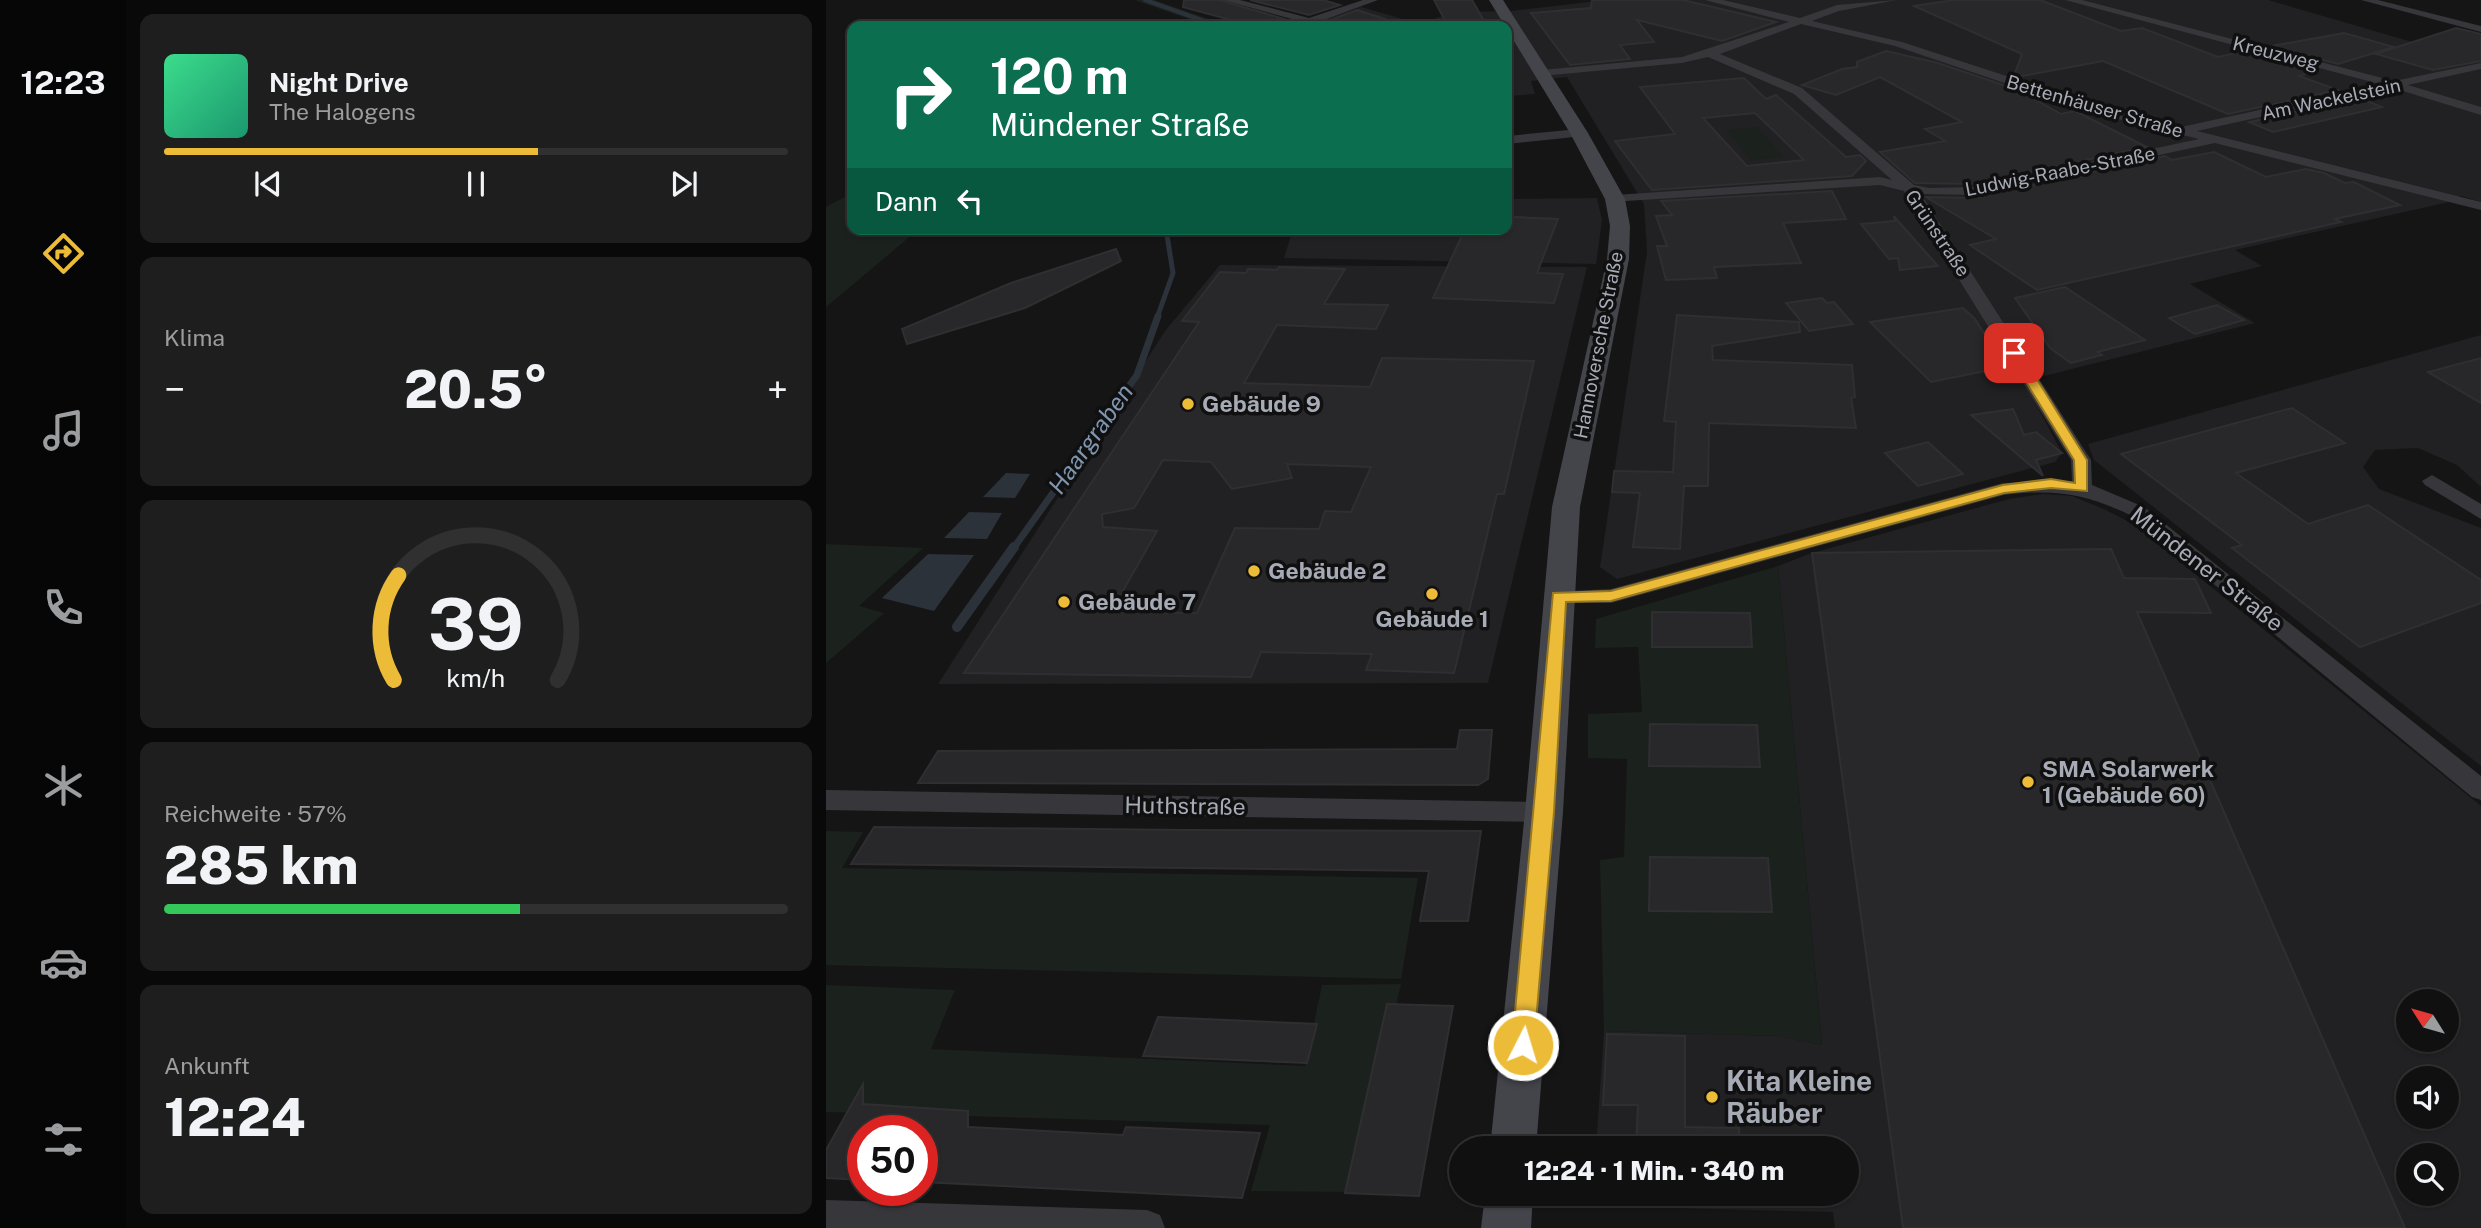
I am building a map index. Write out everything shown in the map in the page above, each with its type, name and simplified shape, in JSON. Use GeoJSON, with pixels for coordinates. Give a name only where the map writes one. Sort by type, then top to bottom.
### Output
{"type":"FeatureCollection","features":[{"type":"Feature","properties":{"kind":"main road","name":"Hannoversche Straße"},"geometry":{"type":"LineString","coordinates":[[1496,0],[1509,21]]}},
{"type":"Feature","properties":{"kind":"main road","name":"Hannoversche Straße"},"geometry":{"type":"LineString","coordinates":[[1512,26],[1579,133],[1615,200],[1620,226],[1618,256],[1566,507],[1544,812],[1514,1136]]}},
{"type":"Feature","properties":{"kind":"main road"},"geometry":{"type":"LineString","coordinates":[[1506,1228],[1508,1206]]}},
{"type":"Feature","properties":{"kind":"street"},"geometry":{"type":"LineString","coordinates":[[1228,0],[1310,21],[1373,0]]}},
{"type":"Feature","properties":{"kind":"street","name":"Bettenhäuser Straße"},"geometry":{"type":"LineString","coordinates":[[1710,0],[1898,44],[2097,110],[2481,206]]}},
{"type":"Feature","properties":{"kind":"street"},"geometry":{"type":"LineString","coordinates":[[1541,73],[1682,60],[1710,54],[1837,8],[1892,0]]}},
{"type":"Feature","properties":{"kind":"street","name":"Kreuzweg"},"geometry":{"type":"LineString","coordinates":[[2070,0],[2395,85],[2481,111]]}},
{"type":"Feature","properties":{"kind":"street"},"geometry":{"type":"LineString","coordinates":[[2366,0],[2481,29]]}},
{"type":"Feature","properties":{"kind":"street","name":"Grünstraße"},"geometry":{"type":"LineString","coordinates":[[1710,54],[1798,91],[1909,187],[2081,460],[2082,488]]}},
{"type":"Feature","properties":{"kind":"street","name":"Am Wackelstein"},"geometry":{"type":"LineString","coordinates":[[2181,131],[2481,66]]}},
{"type":"Feature","properties":{"kind":"street"},"geometry":{"type":"LineString","coordinates":[[1512,140],[1579,133]]}},
{"type":"Feature","properties":{"kind":"street","name":"Ludwig-Raabe-Straße"},"geometry":{"type":"LineString","coordinates":[[1615,200],[1880,181],[1929,192],[1972,191],[2213,140]]}},
{"type":"Feature","properties":{"kind":"street"},"geometry":{"type":"LineString","coordinates":[[2432,481],[2481,513]]}},
{"type":"Feature","properties":{"kind":"street","name":"Mündener Straße"},"geometry":{"type":"LineString","coordinates":[[1559,597],[1611,596],[2003,489],[2051,483],[2082,488],[2110,497],[2137,511],[2481,790]]}},
{"type":"Feature","properties":{"kind":"street","name":"Huthstraße"},"geometry":{"type":"LineString","coordinates":[[826,800],[1544,812]]}},
{"type":"Feature","properties":{"kind":"street"},"geometry":{"type":"LineString","coordinates":[[826,1219],[1147,1228]]}},
{"type":"Feature","properties":{"kind":"shaded area"},"geometry":{"type":"Polygon","coordinates":[[[1134,0],[1154,0],[1215,21],[1195,21],[1134,0]]]}},
{"type":"Feature","properties":{"kind":"shaded area"},"geometry":{"type":"Polygon","coordinates":[[[1606,0],[2268,0],[2481,62],[2481,202],[2461,196],[2449,202],[2235,250],[2262,266],[2190,284],[2255,323],[2040,377],[2020,374],[2062,453],[2055,462],[1617,579],[1600,567],[1647,252],[1644,204],[1567,77],[1531,81],[1535,94],[1512,96],[1512,21],[1428,21],[1454,12],[1510,11],[1606,0]]]}},
{"type":"Feature","properties":{"kind":"shaded area"},"geometry":{"type":"Polygon","coordinates":[[[1361,7],[1410,21],[1321,20],[1361,7]]]}},
{"type":"Feature","properties":{"kind":"shaded area"},"geometry":{"type":"Polygon","coordinates":[[[1757,127],[1783,157],[1751,160],[1726,130],[1757,127]]]}},
{"type":"Feature","properties":{"kind":"shaded area"},"geometry":{"type":"Polygon","coordinates":[[[847,196],[847,235],[912,235],[826,307],[826,207],[847,196]]]}},
{"type":"Feature","properties":{"kind":"shaded area"},"geometry":{"type":"Polygon","coordinates":[[[1597,198],[1602,220],[1596,264],[1284,258],[1291,235],[1512,235],[1512,199],[1597,198]]]}},
{"type":"Feature","properties":{"kind":"shaded area"},"geometry":{"type":"Polygon","coordinates":[[[1220,265],[1587,267],[1488,683],[938,684],[1165,331],[1220,265]]]}},
{"type":"Feature","properties":{"kind":"shaded area"},"geometry":{"type":"Polygon","coordinates":[[[2481,335],[2481,487],[2457,465],[2418,448],[2375,450],[2363,467],[2379,489],[2481,528],[2481,766],[2094,460],[2088,444],[2481,335]]]}},
{"type":"Feature","properties":{"kind":"shaded area"},"geometry":{"type":"Polygon","coordinates":[[[1006,473],[1030,474],[1015,498],[983,497],[1006,473]]]}},
{"type":"Feature","properties":{"kind":"shaded area","name":"SMA Solarwerk 1 (Gebäude 60)"},"geometry":{"type":"Polygon","coordinates":[[[2043,494],[2072,496],[2135,525],[2481,806],[2481,1228],[1835,1228],[1833,1212],[1592,1206],[1859,1206],[1859,1136],[1597,1136],[1604,1031],[1777,1036],[1822,1045],[1778,566],[1812,553],[2009,499],[2043,494]]]}},
{"type":"Feature","properties":{"kind":"shaded area"},"geometry":{"type":"Polygon","coordinates":[[[969,512],[1002,513],[987,539],[944,538],[969,512]]]}},
{"type":"Feature","properties":{"kind":"shaded area"},"geometry":{"type":"Polygon","coordinates":[[[826,544],[923,548],[859,606],[884,613],[826,663],[826,544]]]}},
{"type":"Feature","properties":{"kind":"shaded area"},"geometry":{"type":"Polygon","coordinates":[[[928,554],[974,555],[934,611],[882,598],[928,554]]]}},
{"type":"Feature","properties":{"kind":"shaded area"},"geometry":{"type":"Polygon","coordinates":[[[1778,566],[1822,1045],[1777,1036],[1604,1031],[1600,860],[1624,857],[1627,759],[1588,758],[1588,714],[1642,712],[1638,647],[1595,648],[1596,619],[1778,566]]]}},
{"type":"Feature","properties":{"kind":"shaded area"},"geometry":{"type":"Polygon","coordinates":[[[826,831],[863,832],[842,868],[1418,878],[1401,979],[826,965],[826,831]]]}},
{"type":"Feature","properties":{"kind":"shaded area"},"geometry":{"type":"Polygon","coordinates":[[[1401,984],[1353,1192],[1251,1191],[1270,1125],[826,1112],[826,985],[955,990],[931,1049],[1305,1066],[1322,985],[1401,984]]]}},
{"type":"Feature","properties":{"kind":"building"},"geometry":{"type":"Polygon","coordinates":[[[1184,0],[1220,0],[1291,21],[1235,21],[1183,7],[1184,0]]]}},
{"type":"Feature","properties":{"kind":"building"},"geometry":{"type":"Polygon","coordinates":[[[1250,0],[1323,0],[1340,5],[1309,15],[1250,0]]]}},
{"type":"Feature","properties":{"kind":"building"},"geometry":{"type":"Polygon","coordinates":[[[1434,0],[1472,0],[1484,21],[1445,21],[1434,0]]]}},
{"type":"Feature","properties":{"kind":"building"},"geometry":{"type":"Polygon","coordinates":[[[1592,0],[1683,0],[1776,22],[1722,41],[1637,20],[1654,42],[1620,45],[1630,59],[1570,65],[1531,13],[1591,8],[1592,0]]]}},
{"type":"Feature","properties":{"kind":"building"},"geometry":{"type":"Polygon","coordinates":[[[1954,0],[2040,0],[2121,31],[2142,28],[2218,57],[2246,51],[2317,70],[2299,76],[2338,90],[2228,114],[2103,61],[2017,77],[2014,76],[2022,54],[1914,6],[1954,0]]]}},
{"type":"Feature","properties":{"kind":"building"},"geometry":{"type":"Polygon","coordinates":[[[1357,10],[1391,21],[1328,21],[1357,10]]]}},
{"type":"Feature","properties":{"kind":"building"},"geometry":{"type":"Polygon","coordinates":[[[2456,28],[2481,34],[2481,61],[2433,70],[2376,54],[2456,28]]]}},
{"type":"Feature","properties":{"kind":"building"},"geometry":{"type":"Polygon","coordinates":[[[2344,33],[2394,47],[2338,64],[2272,46],[2344,33]]]}},
{"type":"Feature","properties":{"kind":"building"},"geometry":{"type":"Polygon","coordinates":[[[1886,51],[1938,63],[2018,90],[2061,114],[2075,111],[2147,147],[1972,184],[1915,183],[1880,152],[1945,141],[1925,129],[1962,122],[1880,77],[1836,95],[1802,85],[1842,69],[1857,67],[1857,62],[1886,51]]]}},
{"type":"Feature","properties":{"kind":"building"},"geometry":{"type":"Polygon","coordinates":[[[1744,78],[1766,99],[1776,95],[1846,157],[1860,155],[1866,161],[1852,176],[1652,190],[1615,141],[1675,134],[1640,87],[1744,78]],[[1755,113],[1703,118],[1747,166],[1804,160],[1755,113]]]}},
{"type":"Feature","properties":{"kind":"building"},"geometry":{"type":"Polygon","coordinates":[[[2359,98],[2382,107],[2273,132],[2249,122],[2359,98]]]}},
{"type":"Feature","properties":{"kind":"building"},"geometry":{"type":"Polygon","coordinates":[[[2214,152],[2266,177],[2306,169],[2324,173],[2345,183],[2354,182],[2400,205],[2335,219],[2341,222],[2037,290],[1970,245],[1996,239],[1926,197],[1973,198],[2165,156],[2172,160],[2214,152]]]}},
{"type":"Feature","properties":{"kind":"building"},"geometry":{"type":"Polygon","coordinates":[[[1832,191],[1846,219],[1783,223],[1801,263],[1714,267],[1717,278],[1666,280],[1657,246],[1667,246],[1656,216],[1672,215],[1661,201],[1832,191]]]}},
{"type":"Feature","properties":{"kind":"building"},"geometry":{"type":"Polygon","coordinates":[[[1894,216],[1938,266],[1900,270],[1898,258],[1889,259],[1861,224],[1895,221],[1894,216]]]}},
{"type":"Feature","properties":{"kind":"building"},"geometry":{"type":"Polygon","coordinates":[[[1512,218],[1558,219],[1537,273],[1563,274],[1554,303],[1433,298],[1462,235],[1512,235],[1512,218]]]}},
{"type":"Feature","properties":{"kind":"building"},"geometry":{"type":"Polygon","coordinates":[[[1116,249],[1121,261],[1025,308],[907,344],[902,329],[1011,283],[1116,249]]]}},
{"type":"Feature","properties":{"kind":"building"},"geometry":{"type":"Polygon","coordinates":[[[1279,267],[1345,269],[1324,304],[1388,305],[1376,329],[1277,325],[1244,383],[1370,387],[1382,358],[1534,361],[1504,494],[1497,494],[1454,673],[1366,670],[1372,654],[1261,652],[1251,677],[964,673],[1199,322],[1182,321],[1220,272],[1277,270],[1279,267]],[[1163,460],[1134,508],[1102,514],[1103,527],[1157,531],[1111,612],[1197,613],[1235,528],[1319,529],[1325,511],[1351,512],[1371,467],[1287,464],[1292,478],[1232,489],[1211,462],[1163,460]]]}},
{"type":"Feature","properties":{"kind":"building"},"geometry":{"type":"Polygon","coordinates":[[[2065,287],[2145,340],[2097,352],[2102,355],[2071,363],[2050,348],[2015,298],[2065,287]]]}},
{"type":"Feature","properties":{"kind":"building"},"geometry":{"type":"Polygon","coordinates":[[[1822,298],[1827,303],[1834,302],[1853,324],[1809,331],[1786,303],[1822,298]]]}},
{"type":"Feature","properties":{"kind":"building"},"geometry":{"type":"Polygon","coordinates":[[[2217,305],[2244,320],[2195,334],[2169,318],[2217,305]]]}},
{"type":"Feature","properties":{"kind":"building"},"geometry":{"type":"Polygon","coordinates":[[[1963,308],[1975,319],[2005,367],[1931,382],[1870,322],[1963,308]]]}},
{"type":"Feature","properties":{"kind":"building"},"geometry":{"type":"Polygon","coordinates":[[[1677,315],[1799,322],[1800,332],[1712,346],[1713,360],[1852,365],[1855,397],[1851,398],[1856,428],[1709,423],[1708,486],[1684,486],[1680,549],[1633,547],[1640,493],[1612,492],[1614,471],[1673,472],[1676,422],[1664,421],[1677,315]]]}},
{"type":"Feature","properties":{"kind":"building"},"geometry":{"type":"Polygon","coordinates":[[[2481,358],[2481,403],[2428,372],[2481,358]]]}},
{"type":"Feature","properties":{"kind":"building"},"geometry":{"type":"Polygon","coordinates":[[[2292,408],[2345,443],[2236,473],[2308,524],[2368,505],[2481,580],[2481,603],[2360,647],[2232,548],[2242,545],[2121,454],[2292,408]]]}},
{"type":"Feature","properties":{"kind":"building"},"geometry":{"type":"Polygon","coordinates":[[[2013,409],[2024,435],[2036,432],[2062,453],[2036,460],[2043,476],[1971,415],[2013,409]]]}},
{"type":"Feature","properties":{"kind":"building"},"geometry":{"type":"Polygon","coordinates":[[[1928,442],[1963,474],[1918,486],[1885,453],[1928,442]]]}},
{"type":"Feature","properties":{"kind":"building","name":"SMA Solarwerk 1 (Gebäude 60)"},"geometry":{"type":"Polygon","coordinates":[[[2111,549],[2124,578],[2195,579],[2211,613],[2137,612],[2405,1228],[1903,1228],[1812,553],[2111,549]]]}},
{"type":"Feature","properties":{"kind":"building"},"geometry":{"type":"Polygon","coordinates":[[[1652,612],[1750,613],[1752,647],[1652,647],[1652,612]]]}},
{"type":"Feature","properties":{"kind":"building"},"geometry":{"type":"Polygon","coordinates":[[[1650,724],[1757,725],[1760,767],[1649,766],[1650,724]]]}},
{"type":"Feature","properties":{"kind":"building"},"geometry":{"type":"Polygon","coordinates":[[[1460,730],[1492,730],[1488,779],[1478,785],[918,783],[938,751],[1457,749],[1460,730]]]}},
{"type":"Feature","properties":{"kind":"building"},"geometry":{"type":"Polygon","coordinates":[[[874,827],[1481,831],[1468,921],[1420,921],[1429,871],[851,864],[874,827]]]}},
{"type":"Feature","properties":{"kind":"building"},"geometry":{"type":"Polygon","coordinates":[[[1650,857],[1768,858],[1772,912],[1649,911],[1650,857]]]}},
{"type":"Feature","properties":{"kind":"building"},"geometry":{"type":"Polygon","coordinates":[[[1387,1004],[1453,1006],[1419,1196],[1345,1193],[1387,1004]]]}},
{"type":"Feature","properties":{"kind":"building"},"geometry":{"type":"Polygon","coordinates":[[[1158,1017],[1317,1024],[1307,1063],[1143,1056],[1158,1017]]]}},
{"type":"Feature","properties":{"kind":"building"},"geometry":{"type":"Polygon","coordinates":[[[1607,1034],[1685,1036],[1685,1127],[1739,1128],[1739,1136],[1637,1136],[1638,1105],[1603,1105],[1607,1034]]]}},
{"type":"Feature","properties":{"kind":"building"},"geometry":{"type":"Polygon","coordinates":[[[863,1084],[863,1104],[968,1111],[968,1127],[1123,1135],[1126,1127],[1260,1133],[1242,1198],[938,1183],[938,1115],[847,1115],[847,1179],[826,1178],[826,1150],[863,1084]]]}},
{"type":"Feature","properties":{"kind":"waterway","name":"Haargraben"},"geometry":{"type":"LineString","coordinates":[[1145,0],[1204,21]]}},
{"type":"Feature","properties":{"kind":"waterway","name":"Haargraben"},"geometry":{"type":"LineString","coordinates":[[1157,318],[1173,273],[1167,235]]}},
{"type":"Feature","properties":{"kind":"waterway","name":"Haargraben"},"geometry":{"type":"LineString","coordinates":[[1013,549],[1137,375],[1158,316]]}},
{"type":"Feature","properties":{"kind":"waterway","name":"Haargraben"},"geometry":{"type":"LineString","coordinates":[[957,627],[1014,547]]}},
{"type":"Feature","properties":{"kind":"place","name":"Gebäude 9"},"geometry":{"type":"Point","coordinates":[1188,404]}},
{"type":"Feature","properties":{"kind":"place","name":"Gebäude 2"},"geometry":{"type":"Point","coordinates":[1254,571]}},
{"type":"Feature","properties":{"kind":"place","name":"Gebäude 1"},"geometry":{"type":"Point","coordinates":[1432,594]}},
{"type":"Feature","properties":{"kind":"place","name":"Gebäude 7"},"geometry":{"type":"Point","coordinates":[1064,602]}},
{"type":"Feature","properties":{"kind":"place","name":"SMA Solarwerk 1 (Gebäude 60)"},"geometry":{"type":"Point","coordinates":[2028,782]}},
{"type":"Feature","properties":{"kind":"place","name":"Kita Kleine Räuber"},"geometry":{"type":"Point","coordinates":[1712,1097]}},
{"type":"Feature","properties":{"kind":"route"},"geometry":{"type":"LineString","coordinates":[[1523,1045],[1544,812],[1559,597],[1611,596],[2003,489],[2051,483],[2082,488],[2081,460],[2014,353]]}}]}
